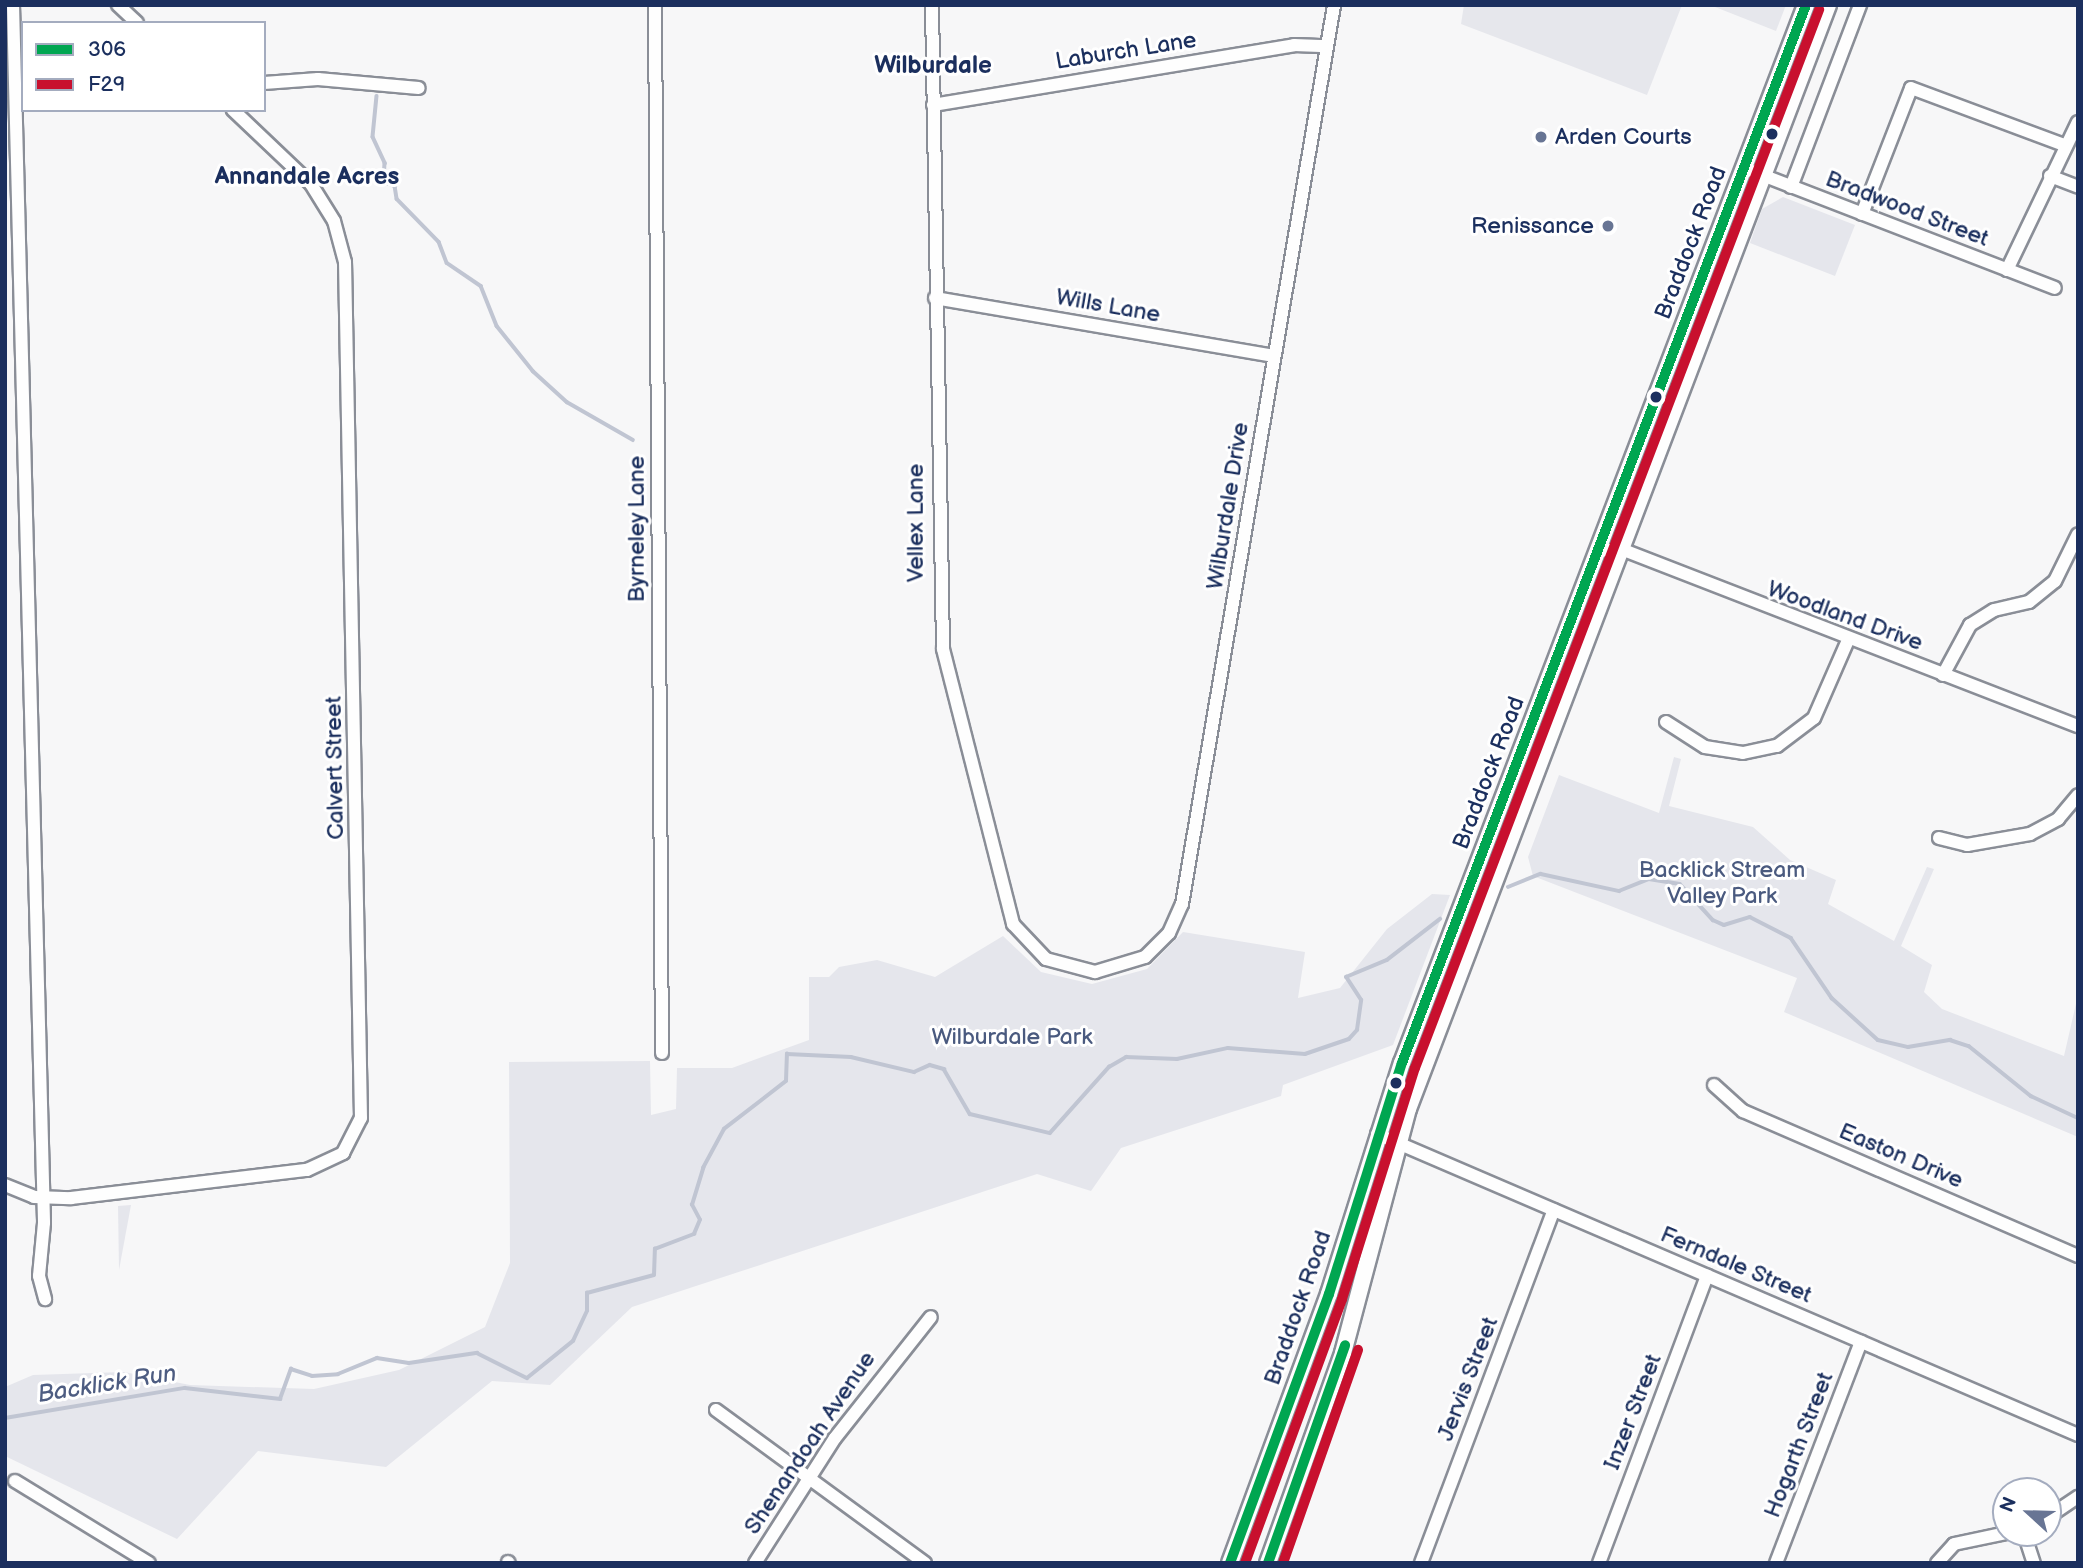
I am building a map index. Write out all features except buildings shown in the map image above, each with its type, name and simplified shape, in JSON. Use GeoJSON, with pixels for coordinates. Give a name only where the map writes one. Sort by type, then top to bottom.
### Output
{"type":"FeatureCollection","features":[{"type":"Feature","properties":{"kind":"main road","name":"Braddock Road"},"geometry":{"type":"LineString","coordinates":[[1230,1563],[1329,1294],[1377,1134],[1806,5]]}},
{"type":"Feature","properties":{"kind":"main road","name":"Braddock Road"},"geometry":{"type":"LineString","coordinates":[[1268,1563],[1343,1353],[1397,1142],[1828,5]]}},
{"type":"Feature","properties":{"kind":"street"},"geometry":{"type":"LineString","coordinates":[[13,5],[41,1198],[39,1276],[45,1299]]}},
{"type":"Feature","properties":{"kind":"street"},"geometry":{"type":"LineString","coordinates":[[118,5],[135,21]]}},
{"type":"Feature","properties":{"kind":"street","name":"Byrneley Lane"},"geometry":{"type":"LineString","coordinates":[[654,5],[662,1053]]}},
{"type":"Feature","properties":{"kind":"street","name":"Vellex Lane"},"geometry":{"type":"LineString","coordinates":[[932,5],[937,599],[979,801],[1008,913],[1022,938],[1061,966],[1102,972]]}},
{"type":"Feature","properties":{"kind":"street","name":"Wilburdale Drive"},"geometry":{"type":"LineString","coordinates":[[1102,972],[1131,964],[1158,946],[1182,904],[1334,5]]}},
{"type":"Feature","properties":{"kind":"street"},"geometry":{"type":"LineString","coordinates":[[1791,187],[1860,5]]}},
{"type":"Feature","properties":{"kind":"street","name":"Laburch Lane"},"geometry":{"type":"LineString","coordinates":[[933,105],[1294,45],[1327,46]]}},
{"type":"Feature","properties":{"kind":"street"},"geometry":{"type":"LineString","coordinates":[[266,83],[295,78],[419,88]]}},
{"type":"Feature","properties":{"kind":"street"},"geometry":{"type":"LineString","coordinates":[[1862,214],[1911,88],[2064,145]]}},
{"type":"Feature","properties":{"kind":"street","name":"Calvert Street"},"geometry":{"type":"LineString","coordinates":[[41,1198],[307,1170],[343,1153],[360,1118],[345,262],[334,221],[311,184],[235,112]]}},
{"type":"Feature","properties":{"kind":"street"},"geometry":{"type":"LineString","coordinates":[[2007,270],[2064,145],[2078,122]]}},
{"type":"Feature","properties":{"kind":"street","name":"Bradwood Street"},"geometry":{"type":"LineString","coordinates":[[1744,168],[2055,288]]}},
{"type":"Feature","properties":{"kind":"street"},"geometry":{"type":"LineString","coordinates":[[2050,176],[2078,187]]}},
{"type":"Feature","properties":{"kind":"street","name":"Wills Lane"},"geometry":{"type":"LineString","coordinates":[[935,298],[1274,356]]}},
{"type":"Feature","properties":{"kind":"street"},"geometry":{"type":"LineString","coordinates":[[1944,675],[1970,625],[1994,610],[2029,602],[2055,581],[2078,534]]}},
{"type":"Feature","properties":{"kind":"street","name":"Woodland Drive"},"geometry":{"type":"LineString","coordinates":[[1598,551],[1621,549],[1849,640],[2078,726]]}},
{"type":"Feature","properties":{"kind":"street"},"geometry":{"type":"LineString","coordinates":[[1666,722],[1705,747],[1743,753],[1777,746],[1814,718],[1849,640]]}},
{"type":"Feature","properties":{"kind":"street"},"geometry":{"type":"LineString","coordinates":[[1939,838],[1967,845],[2030,834],[2058,819],[2078,795]]}},
{"type":"Feature","properties":{"kind":"street","name":"Easton Drive"},"geometry":{"type":"LineString","coordinates":[[1714,1085],[1743,1111],[2078,1256]]}},
{"type":"Feature","properties":{"kind":"street","name":"Ferndale Street"},"geometry":{"type":"LineString","coordinates":[[1377,1134],[2078,1436]]}},
{"type":"Feature","properties":{"kind":"street"},"geometry":{"type":"LineString","coordinates":[[5,1185],[41,1198]]}},
{"type":"Feature","properties":{"kind":"street","name":"Jervis Street"},"geometry":{"type":"LineString","coordinates":[[1421,1563],[1554,1210]]}},
{"type":"Feature","properties":{"kind":"street","name":"Inzer Street"},"geometry":{"type":"LineString","coordinates":[[1599,1563],[1707,1276]]}},
{"type":"Feature","properties":{"kind":"street","name":"Shenandoah Avenue"},"geometry":{"type":"LineString","coordinates":[[755,1563],[807,1480],[894,1355],[931,1317]]}},
{"type":"Feature","properties":{"kind":"street","name":"Hogarth Street"},"geometry":{"type":"LineString","coordinates":[[1776,1563],[1861,1342]]}},
{"type":"Feature","properties":{"kind":"street"},"geometry":{"type":"LineString","coordinates":[[716,1410],[807,1480],[925,1563]]}},
{"type":"Feature","properties":{"kind":"street"},"geometry":{"type":"LineString","coordinates":[[15,1481],[149,1563]]}},
{"type":"Feature","properties":{"kind":"street"},"geometry":{"type":"LineString","coordinates":[[2062,1508],[2078,1497]]}},
{"type":"Feature","properties":{"kind":"street"},"geometry":{"type":"LineString","coordinates":[[1937,1563],[1954,1544],[1992,1536]]}},
{"type":"Feature","properties":{"kind":"shaded area"},"geometry":{"type":"Polygon","coordinates":[[[1464,5],[1682,5],[1647,95],[1461,24],[1464,5]]]}},
{"type":"Feature","properties":{"kind":"shaded area"},"geometry":{"type":"Polygon","coordinates":[[[1710,5],[1786,5],[1776,31],[1710,5]]]}},
{"type":"Feature","properties":{"kind":"green space"},"geometry":{"type":"Polygon","coordinates":[[[1783,197],[1855,225],[1835,276],[1750,243],[1762,209],[1783,197]]]}},
{"type":"Feature","properties":{"kind":"green space","name":"Backlick Stream Valley Park"},"geometry":{"type":"Polygon","coordinates":[[[1674,757],[1681,759],[1669,806],[1753,827],[1790,860],[1836,880],[1828,904],[1894,941],[1927,867],[1934,869],[1901,946],[1932,965],[1924,992],[1942,1009],[2064,1056],[2078,995],[2078,1137],[1784,1012],[1797,978],[1533,876],[1528,857],[1559,775],[1659,813],[1674,757]]]}},
{"type":"Feature","properties":{"kind":"green space","name":"Wilburdale Park"},"geometry":{"type":"Polygon","coordinates":[[[1432,894],[1450,895],[1393,1045],[1283,1085],[1281,1096],[1121,1148],[1091,1191],[1037,1174],[632,1307],[550,1385],[492,1381],[386,1467],[258,1451],[177,1539],[5,1456],[5,1387],[33,1375],[124,1372],[190,1385],[314,1389],[399,1370],[485,1327],[510,1263],[509,1062],[650,1061],[651,1115],[676,1109],[677,1068],[732,1068],[809,1040],[809,977],[829,977],[839,967],[877,960],[935,977],[1003,936],[1041,972],[1092,984],[1147,969],[1183,932],[1305,952],[1298,998],[1340,988],[1387,929],[1432,894]]]}},
{"type":"Feature","properties":{"kind":"green space"},"geometry":{"type":"Polygon","coordinates":[[[131,1205],[119,1270],[118,1206],[131,1205]]]}},
{"type":"Feature","properties":{"kind":"waterway"},"geometry":{"type":"LineString","coordinates":[[377,96],[373,137],[385,163],[384,182],[395,186],[397,199],[439,242],[447,263],[481,286],[497,326],[533,371],[567,402],[633,440]]}},
{"type":"Feature","properties":{"kind":"waterway","name":"Backlick Run"},"geometry":{"type":"LineString","coordinates":[[1508,887],[1541,874],[1619,891],[1649,879],[1680,884],[1713,920],[1724,925],[1750,917],[1791,938],[1832,998],[1878,1040],[1908,1047],[1950,1040],[1969,1046],[2031,1096],[2078,1118]]}},
{"type":"Feature","properties":{"kind":"waterway","name":"Backlick Run"},"geometry":{"type":"LineString","coordinates":[[5,1418],[185,1388],[280,1399],[291,1369],[312,1376],[338,1374],[377,1358],[409,1363],[477,1353],[527,1378],[573,1341],[587,1311],[587,1293],[654,1275],[655,1249],[694,1234],[700,1220],[692,1205],[703,1168],[724,1129],[786,1081],[787,1054],[851,1057],[914,1072],[930,1065],[944,1069],[970,1114],[1050,1133],[1109,1067],[1126,1057],[1177,1059],[1228,1048],[1305,1054],[1349,1039],[1357,1030],[1361,1000],[1346,977],[1387,960],[1440,919]]}},
{"type":"Feature","properties":{"kind":"transit line","name":"306"},"geometry":{"type":"LineString","coordinates":[[1230,1563],[1329,1294],[1402,1063],[1806,5]]}},
{"type":"Feature","properties":{"kind":"transit line","name":"F29"},"geometry":{"type":"LineString","coordinates":[[1245,1563],[1342,1299],[1415,1068],[1819,10]]}},
{"type":"Feature","properties":{"kind":"transit line","name":"306"},"geometry":{"type":"LineString","coordinates":[[1268,1563],[1345,1345]]}},
{"type":"Feature","properties":{"kind":"transit line","name":"F29"},"geometry":{"type":"LineString","coordinates":[[1283,1563],[1358,1350]]}},
{"type":"Feature","properties":{"kind":"place","name":"Arden Courts"},"geometry":{"type":"Point","coordinates":[1541,137]}},
{"type":"Feature","properties":{"kind":"place","name":"Renissance"},"geometry":{"type":"Point","coordinates":[1608,226]}},
{"type":"Feature","properties":{"kind":"district","name":"Wilburdale"},"geometry":{"type":"Point","coordinates":[933,66]}},
{"type":"Feature","properties":{"kind":"district","name":"Annandale Acres"},"geometry":{"type":"Point","coordinates":[307,177]}}]}
